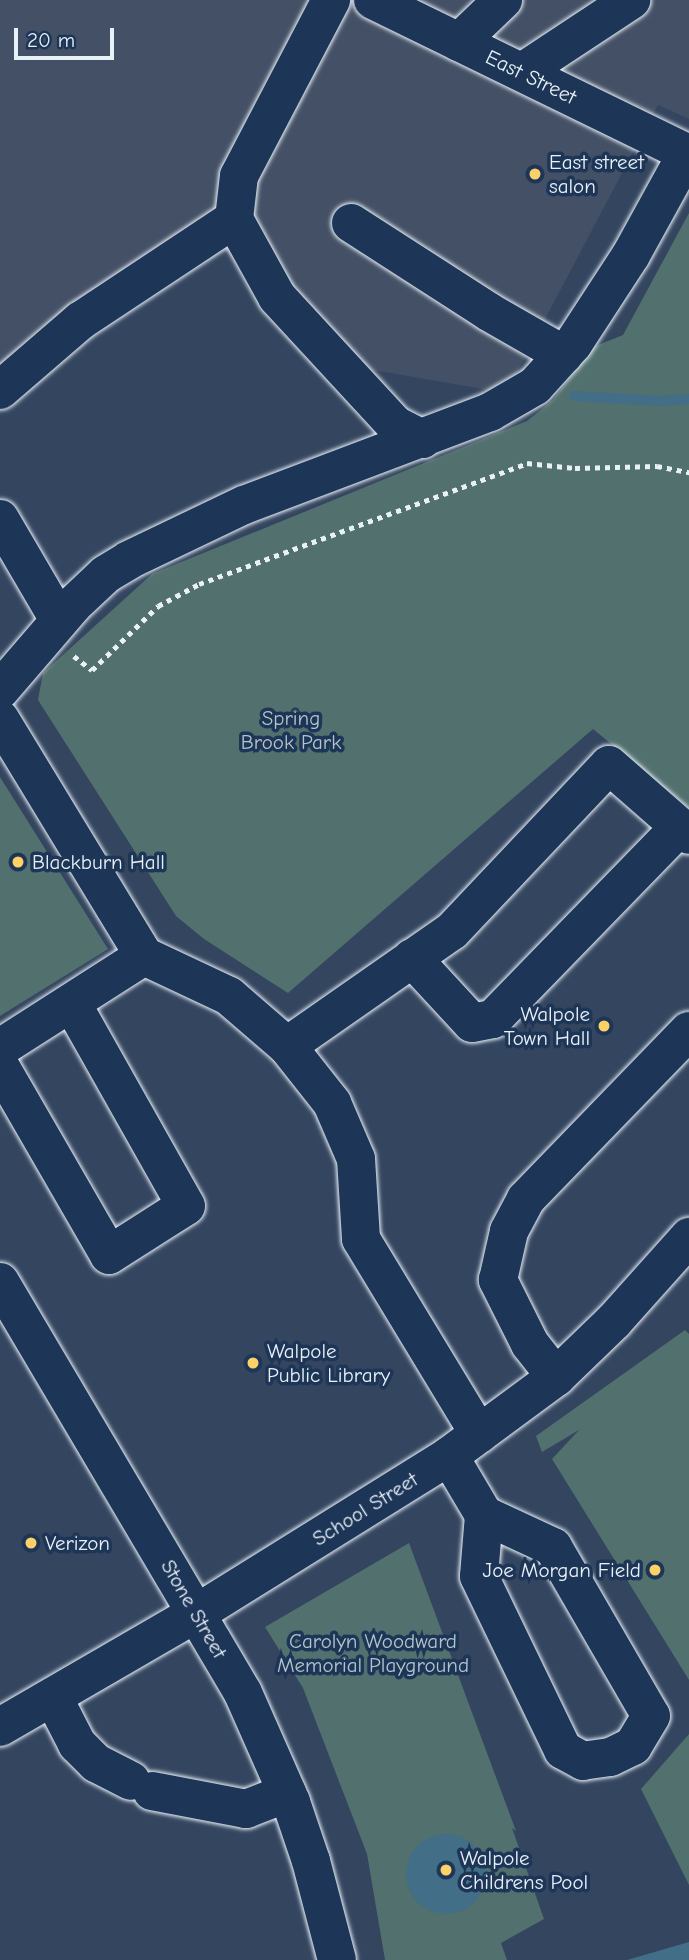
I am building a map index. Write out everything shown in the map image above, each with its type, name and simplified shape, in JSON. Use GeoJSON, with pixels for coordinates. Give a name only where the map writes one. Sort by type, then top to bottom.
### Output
{"type":"FeatureCollection","features":[{"type":"Feature","properties":{"kind":"street"},"geometry":{"type":"LineString","coordinates":[[331,0],[239,176],[234,219],[277,297],[395,425],[423,439]]}},
{"type":"Feature","properties":{"kind":"street","name":"East Street"},"geometry":{"type":"LineString","coordinates":[[373,0],[688,154]]}},
{"type":"Feature","properties":{"kind":"street"},"geometry":{"type":"LineString","coordinates":[[459,42],[503,0]]}},
{"type":"Feature","properties":{"kind":"street"},"geometry":{"type":"LineString","coordinates":[[522,72],[631,0]]}},
{"type":"Feature","properties":{"kind":"street"},"geometry":{"type":"LineString","coordinates":[[0,690],[53,627],[106,574],[159,545],[318,475],[423,439],[490,412],[535,386],[564,355],[631,255],[688,154]]}},
{"type":"Feature","properties":{"kind":"street"},"geometry":{"type":"LineString","coordinates":[[0,390],[80,321],[234,219]]}},
{"type":"Feature","properties":{"kind":"street"},"geometry":{"type":"LineString","coordinates":[[351,223],[489,312],[564,355]]}},
{"type":"Feature","properties":{"kind":"street"},"geometry":{"type":"LineString","coordinates":[[0,519],[53,627]]}},
{"type":"Feature","properties":{"kind":"street"},"geometry":{"type":"LineString","coordinates":[[0,719],[144,956],[229,996],[287,1046],[332,1103],[356,1159],[361,1239],[464,1445],[484,1515],[479,1576],[563,1750],[583,1761],[610,1757],[633,1746],[651,1716],[553,1546],[484,1515]]}},
{"type":"Feature","properties":{"kind":"street"},"geometry":{"type":"LineString","coordinates":[[287,1046],[412,958],[452,931],[609,765],[684,831],[493,1019],[472,1023],[412,958]]}},
{"type":"Feature","properties":{"kind":"street"},"geometry":{"type":"LineString","coordinates":[[0,1048],[144,956]]}},
{"type":"Feature","properties":{"kind":"street"},"geometry":{"type":"LineString","coordinates":[[0,1066],[109,1255],[186,1206],[72,1004]]}},
{"type":"Feature","properties":{"kind":"street"},"geometry":{"type":"LineString","coordinates":[[556,1377],[530,1344],[499,1280],[509,1231],[526,1199],[689,1031]]}},
{"type":"Feature","properties":{"kind":"street","name":"School Street"},"geometry":{"type":"LineString","coordinates":[[0,1727],[197,1613],[464,1445],[556,1377],[614,1321],[689,1237]]}},
{"type":"Feature","properties":{"kind":"street","name":"Stone Street"},"geometry":{"type":"LineString","coordinates":[[0,1282],[243,1693],[287,1793],[311,1860],[337,1960]]}},
{"type":"Feature","properties":{"kind":"street"},"geometry":{"type":"LineString","coordinates":[[53,1697],[77,1744],[96,1763],[142,1786],[246,1809],[287,1793]]}},
{"type":"Feature","properties":{"kind":"path"},"geometry":{"type":"LineString","coordinates":[[53,627],[92,670],[158,606],[199,584],[527,463],[575,468],[657,466],[689,472]]}},
{"type":"Feature","properties":{"kind":"shaded area"},"geometry":{"type":"Polygon","coordinates":[[[0,0],[689,0],[689,119],[658,105],[506,393],[356,367],[225,251],[0,371],[0,0]]]}},
{"type":"Feature","properties":{"kind":"shaded area","name":"Walpole Childrens Pool"},"geometry":{"type":"Polygon","coordinates":[[[438,1834],[454,1834],[468,1840],[480,1852],[486,1866],[486,1882],[480,1896],[468,1908],[454,1914],[438,1914],[424,1908],[412,1896],[406,1882],[406,1866],[412,1852],[424,1840],[438,1834]]]}},
{"type":"Feature","properties":{"kind":"shaded area"},"geometry":{"type":"Polygon","coordinates":[[[689,1942],[689,1960],[627,1960],[689,1942]]]}},
{"type":"Feature","properties":{"kind":"green space","name":"Spring Brook Park"},"geometry":{"type":"Polygon","coordinates":[[[689,213],[689,808],[593,729],[288,993],[204,939],[176,916],[38,700],[43,673],[152,574],[527,421],[553,400],[593,347],[623,335],[689,213]]]}},
{"type":"Feature","properties":{"kind":"green space"},"geometry":{"type":"Polygon","coordinates":[[[0,777],[108,949],[0,1016],[0,777]]]}},
{"type":"Feature","properties":{"kind":"green space","name":"Joe Morgan Field"},"geometry":{"type":"Polygon","coordinates":[[[685,1330],[689,1334],[689,1680],[552,1459],[579,1430],[542,1452],[536,1436],[685,1330]]]}},
{"type":"Feature","properties":{"kind":"green space","name":"Carolyn Woodward Memorial Playground"},"geometry":{"type":"Polygon","coordinates":[[[409,1543],[516,1831],[512,1828],[544,1919],[501,1943],[507,1960],[385,1960],[367,1854],[303,1688],[265,1627],[409,1543]]]}},
{"type":"Feature","properties":{"kind":"green space"},"geometry":{"type":"Polygon","coordinates":[[[689,1734],[689,1885],[641,1789],[689,1734]]]}},
{"type":"Feature","properties":{"kind":"waterway"},"geometry":{"type":"LineString","coordinates":[[574,396],[659,401],[689,399]]}},
{"type":"Feature","properties":{"kind":"place","name":"East street salon"},"geometry":{"type":"Point","coordinates":[535,174]}},
{"type":"Feature","properties":{"kind":"place","name":"Blackburn Hall"},"geometry":{"type":"Point","coordinates":[18,862]}},
{"type":"Feature","properties":{"kind":"place","name":"Walpole Town Hall"},"geometry":{"type":"Point","coordinates":[604,1026]}},
{"type":"Feature","properties":{"kind":"place","name":"Walpole Public Library"},"geometry":{"type":"Point","coordinates":[253,1363]}},
{"type":"Feature","properties":{"kind":"place","name":"Verizon"},"geometry":{"type":"Point","coordinates":[31,1543]}},
{"type":"Feature","properties":{"kind":"place","name":"Joe Morgan Field"},"geometry":{"type":"Point","coordinates":[655,1570]}},
{"type":"Feature","properties":{"kind":"place","name":"Walpole Childrens Pool"},"geometry":{"type":"Point","coordinates":[446,1870]}}]}
